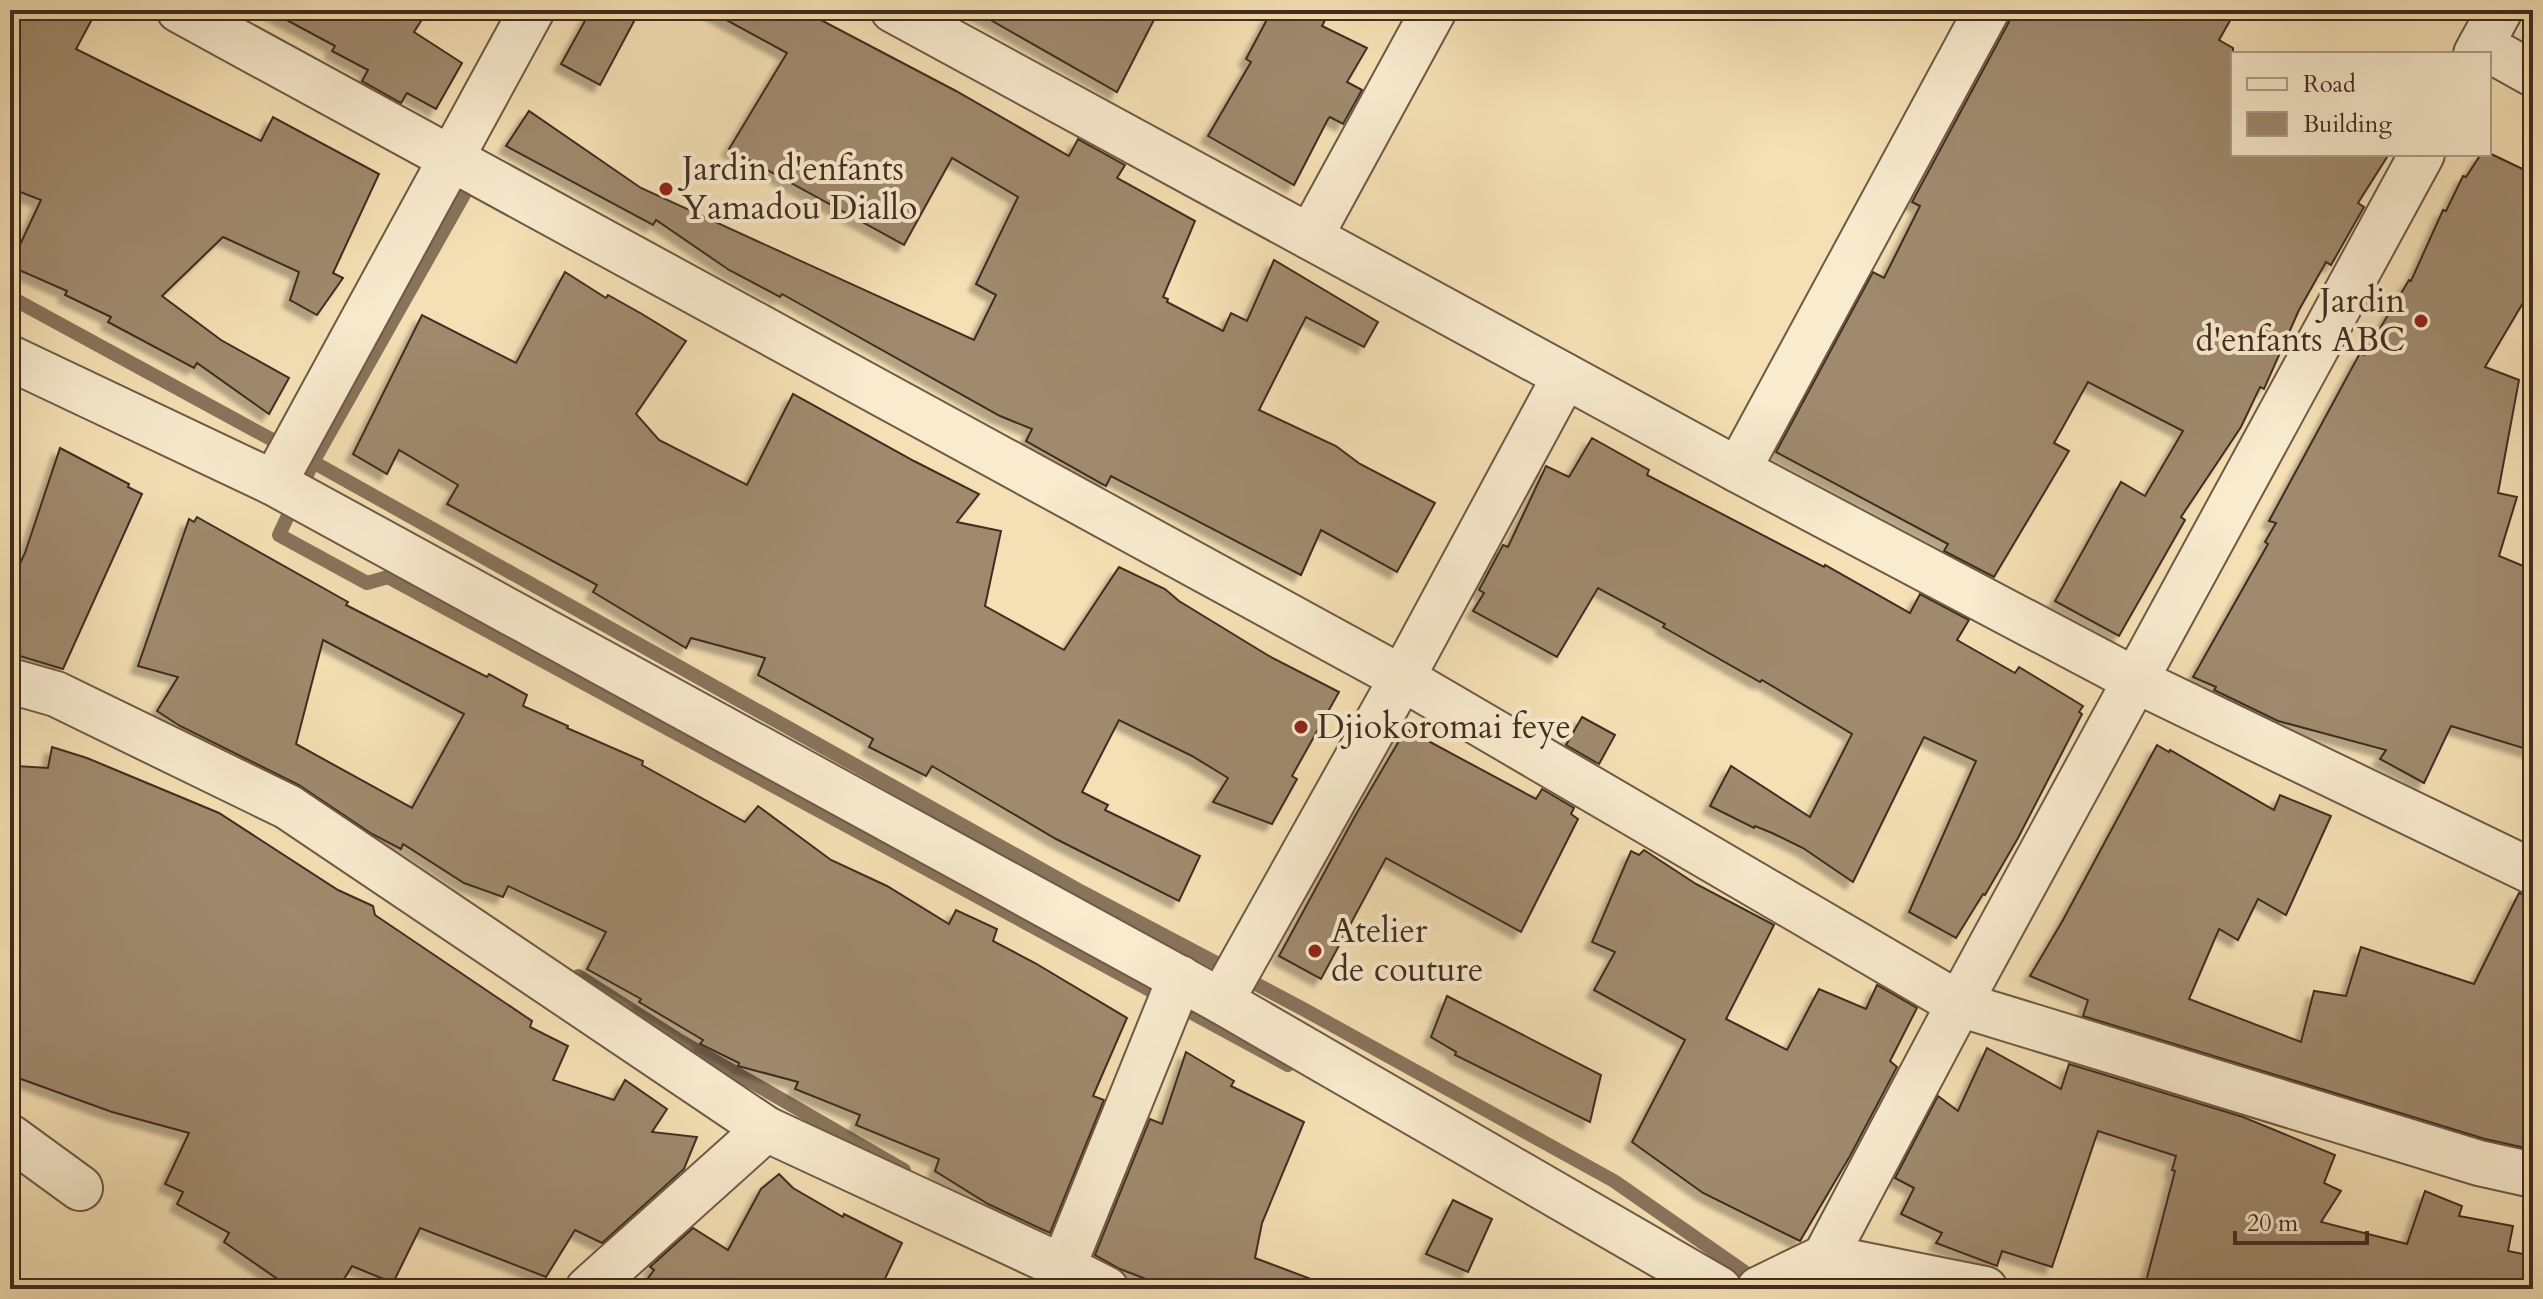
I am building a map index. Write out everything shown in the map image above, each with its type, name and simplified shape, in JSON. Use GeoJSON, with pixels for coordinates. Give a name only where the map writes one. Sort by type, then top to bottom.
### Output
{"type":"FeatureCollection","features":[{"type":"Feature","properties":{"kind":"street"},"geometry":{"type":"LineString","coordinates":[[179,10],[1402,678],[1959,1004],[2479,1163],[2533,1175]]}},
{"type":"Feature","properties":{"kind":"street"},"geometry":{"type":"LineString","coordinates":[[274,483],[532,10]]}},
{"type":"Feature","properties":{"kind":"street"},"geometry":{"type":"LineString","coordinates":[[893,10],[1738,470],[2137,681],[2533,872]]}},
{"type":"Feature","properties":{"kind":"street"},"geometry":{"type":"LineString","coordinates":[[1310,237],[1434,10]]}},
{"type":"Feature","properties":{"kind":"street"},"geometry":{"type":"LineString","coordinates":[[1738,470],[1987,10]]}},
{"type":"Feature","properties":{"kind":"street"},"geometry":{"type":"LineString","coordinates":[[2486,36],[2533,74]]}},
{"type":"Feature","properties":{"kind":"street"},"geometry":{"type":"LineString","coordinates":[[1759,1289],[1825,1257],[1959,1004],[2421,156]]}},
{"type":"Feature","properties":{"kind":"street"},"geometry":{"type":"LineString","coordinates":[[10,358],[274,483],[1180,978],[1719,1289]]}},
{"type":"Feature","properties":{"kind":"street"},"geometry":{"type":"LineString","coordinates":[[1221,1001],[1402,678],[1565,376]]}},
{"type":"Feature","properties":{"kind":"street"},"geometry":{"type":"LineString","coordinates":[[10,681],[56,694],[288,807],[766,1129],[1106,1289]]}},
{"type":"Feature","properties":{"kind":"street"},"geometry":{"type":"LineString","coordinates":[[1063,1267],[1180,978]]}},
{"type":"Feature","properties":{"kind":"street"},"geometry":{"type":"LineString","coordinates":[[588,1289],[766,1129]]}},
{"type":"Feature","properties":{"kind":"street"},"geometry":{"type":"LineString","coordinates":[[10,1137],[80,1188]]}},
{"type":"Feature","properties":{"kind":"street"},"geometry":{"type":"LineString","coordinates":[[1825,1257],[1985,1289]]}},
{"type":"Feature","properties":{"kind":"building"},"geometry":{"type":"Polygon","coordinates":[[[10,10],[97,10],[76,49],[261,141],[273,117],[379,174],[333,273],[343,278],[317,315],[290,300],[299,272],[223,237],[162,296],[221,340],[289,378],[269,414],[197,363],[194,368],[108,322],[111,317],[65,295],[67,291],[10,266],[41,200],[10,188],[10,10]]]}},
{"type":"Feature","properties":{"kind":"building"},"geometry":{"type":"Polygon","coordinates":[[[268,10],[428,10],[414,32],[462,63],[436,109],[407,93],[401,103],[362,81],[368,70],[332,51],[335,46],[268,10]]]}},
{"type":"Feature","properties":{"kind":"building"},"geometry":{"type":"Polygon","coordinates":[[[591,10],[640,10],[600,85],[561,64],[591,10]]]}},
{"type":"Feature","properties":{"kind":"building"},"geometry":{"type":"Polygon","coordinates":[[[708,10],[802,10],[956,91],[1069,156],[1078,139],[1125,165],[1117,178],[1195,221],[1163,297],[1223,331],[1231,313],[1247,321],[1274,260],[1378,322],[1364,347],[1306,317],[1259,410],[1336,446],[1360,464],[1435,503],[1397,572],[1321,530],[1301,575],[1111,476],[1106,486],[1026,441],[1032,429],[1000,416],[782,294],[780,297],[729,270],[656,220],[653,225],[506,146],[529,111],[641,188],[974,340],[996,295],[976,284],[1018,197],[952,158],[904,245],[729,149],[787,53],[708,10]]]}},
{"type":"Feature","properties":{"kind":"building"},"geometry":{"type":"Polygon","coordinates":[[[973,10],[1159,10],[1117,92],[973,10]]]}},
{"type":"Feature","properties":{"kind":"building"},"geometry":{"type":"Polygon","coordinates":[[[1272,10],[1330,10],[1322,26],[1367,48],[1347,82],[1362,90],[1343,124],[1330,117],[1328,119],[1294,185],[1208,136],[1251,62],[1246,59],[1272,10]]]}},
{"type":"Feature","properties":{"kind":"building"},"geometry":{"type":"Polygon","coordinates":[[[2012,10],[2236,10],[2219,40],[2233,48],[2231,156],[2388,156],[2358,203],[2364,207],[2331,265],[2326,262],[2299,310],[2264,389],[2260,387],[2241,427],[2181,517],[2185,520],[2119,636],[2055,601],[2121,482],[2145,496],[2183,431],[2088,382],[2054,443],[2069,451],[1994,577],[1944,551],[1948,544],[1776,452],[1873,272],[1884,278],[1920,206],[1912,202],[2009,22],[2012,10]]]}},
{"type":"Feature","properties":{"kind":"building"},"geometry":{"type":"Polygon","coordinates":[[[2491,154],[2533,174],[2533,286],[2485,367],[2519,380],[2498,493],[2517,497],[2499,556],[2533,570],[2533,751],[2451,726],[2424,783],[2380,759],[2386,750],[2278,721],[2193,677],[2268,544],[2265,542],[2276,523],[2269,521],[2360,353],[2364,355],[2411,281],[2443,210],[2446,211],[2463,176],[2466,177],[2480,156],[2491,154]]]}},
{"type":"Feature","properties":{"kind":"building"},"geometry":{"type":"Polygon","coordinates":[[[565,272],[686,341],[636,414],[659,440],[747,485],[793,394],[979,494],[957,522],[1001,531],[985,606],[1064,650],[1119,567],[1165,589],[1179,601],[1269,656],[1339,692],[1292,776],[1297,779],[1272,824],[1213,802],[1228,778],[1192,756],[1119,720],[1082,792],[1108,805],[1105,810],[1200,856],[1179,901],[1056,839],[932,766],[926,776],[869,747],[873,739],[758,675],[765,658],[691,638],[686,648],[593,592],[597,585],[447,504],[458,485],[399,450],[387,474],[353,454],[422,315],[516,363],[565,272]]]}},
{"type":"Feature","properties":{"kind":"building"},"geometry":{"type":"Polygon","coordinates":[[[1592,438],[1649,470],[1647,475],[1825,565],[1910,613],[1920,594],[1969,620],[1957,640],[2015,673],[2019,667],[2083,706],[2079,712],[2082,714],[2018,838],[1956,938],[1909,912],[1976,761],[1924,737],[1853,882],[1803,848],[1710,806],[1731,766],[1810,817],[1852,734],[1598,588],[1557,657],[1473,611],[1484,593],[1479,590],[1503,545],[1508,547],[1546,466],[1569,477],[1592,438]]]}},
{"type":"Feature","properties":{"kind":"building"},"geometry":{"type":"Polygon","coordinates":[[[60,448],[142,494],[63,669],[10,653],[10,585],[25,553],[60,448]]]}},
{"type":"Feature","properties":{"kind":"building"},"geometry":{"type":"Polygon","coordinates":[[[197,517],[348,602],[346,605],[487,677],[489,674],[527,695],[523,706],[643,761],[642,765],[745,822],[758,806],[831,860],[887,886],[949,924],[956,910],[997,929],[993,941],[1127,1018],[1093,1096],[1104,1100],[1050,1233],[988,1204],[935,1171],[939,1159],[856,1125],[860,1115],[795,1089],[798,1082],[738,1066],[739,1063],[700,1044],[703,1040],[639,1002],[641,999],[587,969],[606,932],[508,886],[503,897],[464,883],[403,844],[401,849],[372,834],[299,785],[180,726],[157,711],[178,677],[138,666],[189,519],[194,522],[197,517]],[[323,640],[296,744],[412,808],[464,714],[323,640]]]}},
{"type":"Feature","properties":{"kind":"building"},"geometry":{"type":"Polygon","coordinates":[[[1582,717],[1615,735],[1599,764],[1566,745],[1582,717]]]}},
{"type":"Feature","properties":{"kind":"building"},"geometry":{"type":"Polygon","coordinates":[[[1406,729],[1536,799],[1542,789],[1574,808],[1571,814],[1578,819],[1521,932],[1386,858],[1321,979],[1279,956],[1406,729]]]}},
{"type":"Feature","properties":{"kind":"building"},"geometry":{"type":"Polygon","coordinates":[[[2157,745],[2274,810],[2280,795],[2331,816],[2286,915],[2258,899],[2238,940],[2219,929],[2189,999],[2301,1042],[2314,991],[2346,996],[2361,947],[2474,984],[2519,893],[2533,897],[2533,1134],[2530,1149],[2485,1139],[2083,1016],[2088,1000],[2030,976],[2157,745]]]}},
{"type":"Feature","properties":{"kind":"building"},"geometry":{"type":"Polygon","coordinates":[[[52,747],[87,758],[219,813],[338,890],[373,906],[375,915],[532,1021],[530,1027],[568,1046],[553,1080],[614,1100],[625,1080],[667,1109],[652,1132],[697,1137],[684,1169],[602,1243],[575,1230],[546,1277],[420,1228],[393,1283],[352,1266],[338,1289],[292,1289],[224,1242],[229,1233],[177,1204],[183,1192],[165,1184],[189,1133],[112,1112],[10,1075],[10,829],[17,766],[48,768],[52,747]]]}},
{"type":"Feature","properties":{"kind":"building"},"geometry":{"type":"Polygon","coordinates":[[[1644,850],[1696,884],[1774,925],[1726,1019],[1787,1050],[1819,989],[1866,1009],[1877,985],[1917,1008],[1890,1061],[1897,1067],[1800,1241],[1703,1193],[1632,1142],[1685,1040],[1594,990],[1615,952],[1592,942],[1631,851],[1639,855],[1644,850]]]}},
{"type":"Feature","properties":{"kind":"building"},"geometry":{"type":"Polygon","coordinates":[[[1447,996],[1601,1075],[1590,1122],[1455,1055],[1456,1052],[1431,1037],[1447,996]]]}},
{"type":"Feature","properties":{"kind":"building"},"geometry":{"type":"Polygon","coordinates":[[[1987,1048],[2061,1089],[2069,1064],[2243,1117],[2335,1155],[2324,1183],[2341,1191],[2321,1222],[2407,1244],[2425,1191],[2462,1206],[2459,1216],[2513,1226],[2508,1251],[2533,1256],[2533,1289],[2144,1289],[2175,1171],[2172,1170],[2176,1156],[2098,1131],[2052,1267],[2002,1251],[1997,1266],[1936,1243],[1942,1233],[1901,1214],[1914,1188],[1895,1178],[1938,1096],[1958,1111],[1987,1048]]]}},
{"type":"Feature","properties":{"kind":"building"},"geometry":{"type":"Polygon","coordinates":[[[1186,1052],[1234,1081],[1231,1086],[1304,1122],[1262,1223],[1255,1258],[1327,1285],[1326,1289],[1172,1289],[1120,1269],[1095,1255],[1150,1119],[1162,1124],[1186,1052]]]}},
{"type":"Feature","properties":{"kind":"building"},"geometry":{"type":"Polygon","coordinates":[[[779,1174],[793,1188],[843,1217],[844,1214],[902,1243],[880,1289],[640,1289],[654,1270],[650,1267],[693,1228],[728,1250],[761,1189],[779,1174]]]}},
{"type":"Feature","properties":{"kind":"building"},"geometry":{"type":"Polygon","coordinates":[[[1453,1200],[1492,1219],[1468,1272],[1426,1254],[1453,1200]]]}},
{"type":"Feature","properties":{"kind":"waterway"},"geometry":{"type":"LineString","coordinates":[[466,191],[313,462],[279,535],[367,583],[388,577],[1288,1065]]}},
{"type":"Feature","properties":{"kind":"waterway"},"geometry":{"type":"LineString","coordinates":[[10,297],[313,462],[1082,892],[1305,1010],[1614,1181],[1749,1275],[1751,1289]]}},
{"type":"Feature","properties":{"kind":"waterway"},"geometry":{"type":"LineString","coordinates":[[578,976],[677,1039],[904,1170]]}},
{"type":"Feature","properties":{"kind":"place","name":"Jardin d'enfants Yamadou Diallo"},"geometry":{"type":"Point","coordinates":[666,189]}},
{"type":"Feature","properties":{"kind":"place","name":"Jardin d'enfants ABC"},"geometry":{"type":"Point","coordinates":[2421,321]}},
{"type":"Feature","properties":{"kind":"place","name":"Djiokoromai feye"},"geometry":{"type":"Point","coordinates":[1301,727]}},
{"type":"Feature","properties":{"kind":"place","name":"Atelier de couture"},"geometry":{"type":"Point","coordinates":[1315,951]}}]}
